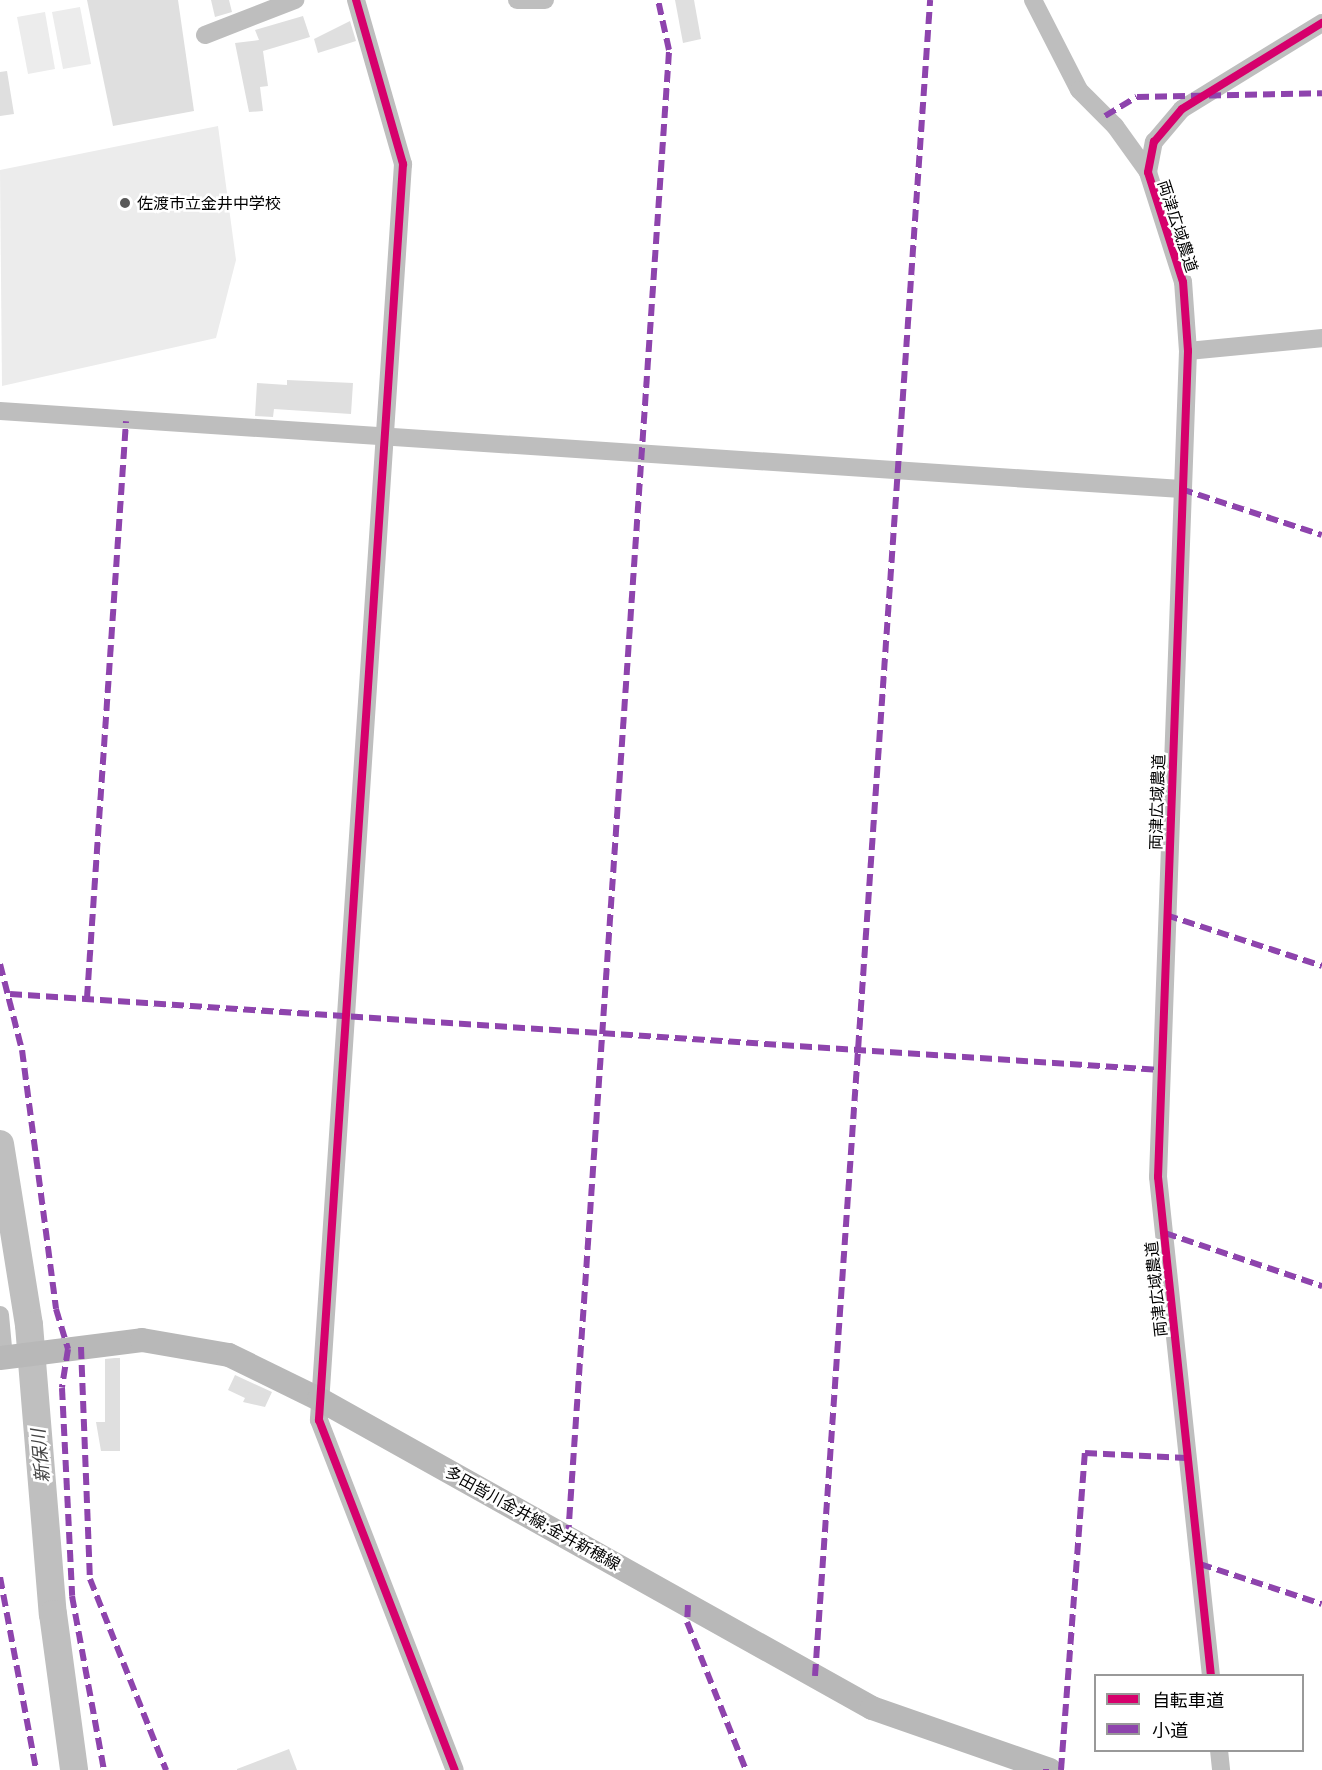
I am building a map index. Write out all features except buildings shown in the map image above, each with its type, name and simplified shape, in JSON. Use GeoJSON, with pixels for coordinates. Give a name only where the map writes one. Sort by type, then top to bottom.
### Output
{"type":"FeatureCollection","features":[{"type":"Feature","properties":{"kind":"main road","name":"多田皆川金井線;金井新穂線"},"geometry":{"type":"LineString","coordinates":[[2,1358],[142,1340],[202,1347],[319,1399],[872,1708],[1050,1770]]}},
{"type":"Feature","properties":{"kind":"street"},"geometry":{"type":"LineString","coordinates":[[205,35],[295,0]]}},
{"type":"Feature","properties":{"kind":"street"},"geometry":{"type":"LineString","coordinates":[[356,0],[403,164],[319,1420],[455,1770]]}},
{"type":"Feature","properties":{"kind":"street"},"geometry":{"type":"LineString","coordinates":[[518,0],[544,0]]}},
{"type":"Feature","properties":{"kind":"street"},"geometry":{"type":"LineString","coordinates":[[1033,0],[1078,90],[1115,126],[1148,172]]}},
{"type":"Feature","properties":{"kind":"street","name":"両津広域農道"},"geometry":{"type":"LineString","coordinates":[[1211,1674],[1158,1177],[1181,489],[1188,351],[1182,282],[1148,172],[1154,142],[1182,108],[1322,23]]}},
{"type":"Feature","properties":{"kind":"street"},"geometry":{"type":"LineString","coordinates":[[1188,351],[1322,338]]}},
{"type":"Feature","properties":{"kind":"street"},"geometry":{"type":"LineString","coordinates":[[0,411],[1181,489]]}},
{"type":"Feature","properties":{"kind":"street"},"geometry":{"type":"LineString","coordinates":[[0,1315],[2,1358]]}},
{"type":"Feature","properties":{"kind":"street"},"geometry":{"type":"LineString","coordinates":[[1219,1752],[1221,1770]]}},
{"type":"Feature","properties":{"kind":"shaded area"},"geometry":{"type":"Polygon","coordinates":[[[80,7],[91,64],[63,69],[52,12],[80,7]]]}},
{"type":"Feature","properties":{"kind":"shaded area"},"geometry":{"type":"Polygon","coordinates":[[[45,12],[55,69],[28,74],[17,17],[45,12]]]}},
{"type":"Feature","properties":{"kind":"shaded area"},"geometry":{"type":"Polygon","coordinates":[[[218,126],[236,260],[216,338],[2,386],[0,170],[218,126]]]}},
{"type":"Feature","properties":{"kind":"waterway","name":"新保川"},"geometry":{"type":"LineString","coordinates":[[0,1144],[29,1325],[53,1614],[74,1770]]}},
{"type":"Feature","properties":{"kind":"marked path"},"geometry":{"type":"LineString","coordinates":[[568,1537],[669,50],[658,0]]}},
{"type":"Feature","properties":{"kind":"marked path"},"geometry":{"type":"LineString","coordinates":[[815,1676],[930,0]]}},
{"type":"Feature","properties":{"kind":"marked path"},"geometry":{"type":"LineString","coordinates":[[1105,116],[1137,97],[1322,93]]}},
{"type":"Feature","properties":{"kind":"marked path"},"geometry":{"type":"LineString","coordinates":[[87,998],[126,421]]}},
{"type":"Feature","properties":{"kind":"marked path"},"geometry":{"type":"LineString","coordinates":[[1181,489],[1322,535]]}},
{"type":"Feature","properties":{"kind":"marked path"},"geometry":{"type":"LineString","coordinates":[[1166,915],[1322,966]]}},
{"type":"Feature","properties":{"kind":"marked path"},"geometry":{"type":"LineString","coordinates":[[0,964],[22,1050],[56,1309],[68,1349],[62,1388],[72,1596],[104,1770]]}},
{"type":"Feature","properties":{"kind":"marked path"},"geometry":{"type":"LineString","coordinates":[[10,994],[1160,1070]]}},
{"type":"Feature","properties":{"kind":"marked path"},"geometry":{"type":"LineString","coordinates":[[1165,1233],[1322,1286]]}},
{"type":"Feature","properties":{"kind":"marked path"},"geometry":{"type":"LineString","coordinates":[[81,1347],[90,1579],[166,1770]]}},
{"type":"Feature","properties":{"kind":"marked path"},"geometry":{"type":"LineString","coordinates":[[1061,1770],[1085,1453],[1186,1458]]}},
{"type":"Feature","properties":{"kind":"marked path"},"geometry":{"type":"LineString","coordinates":[[1200,1564],[1322,1604]]}},
{"type":"Feature","properties":{"kind":"marked path"},"geometry":{"type":"LineString","coordinates":[[0,1577],[36,1770]]}},
{"type":"Feature","properties":{"kind":"marked path"},"geometry":{"type":"LineString","coordinates":[[688,1605],[687,1622],[746,1770]]}},
{"type":"Feature","properties":{"kind":"cycle path"},"geometry":{"type":"LineString","coordinates":[[356,0],[403,164],[319,1420],[455,1770]]}},
{"type":"Feature","properties":{"kind":"cycle path"},"geometry":{"type":"LineString","coordinates":[[1211,1674],[1158,1177],[1188,351],[1183,282],[1148,172],[1154,142],[1182,109],[1322,23]]}},
{"type":"Feature","properties":{"kind":"place","name":"佐渡市立金井中学校"},"geometry":{"type":"Point","coordinates":[125,203]}}]}
